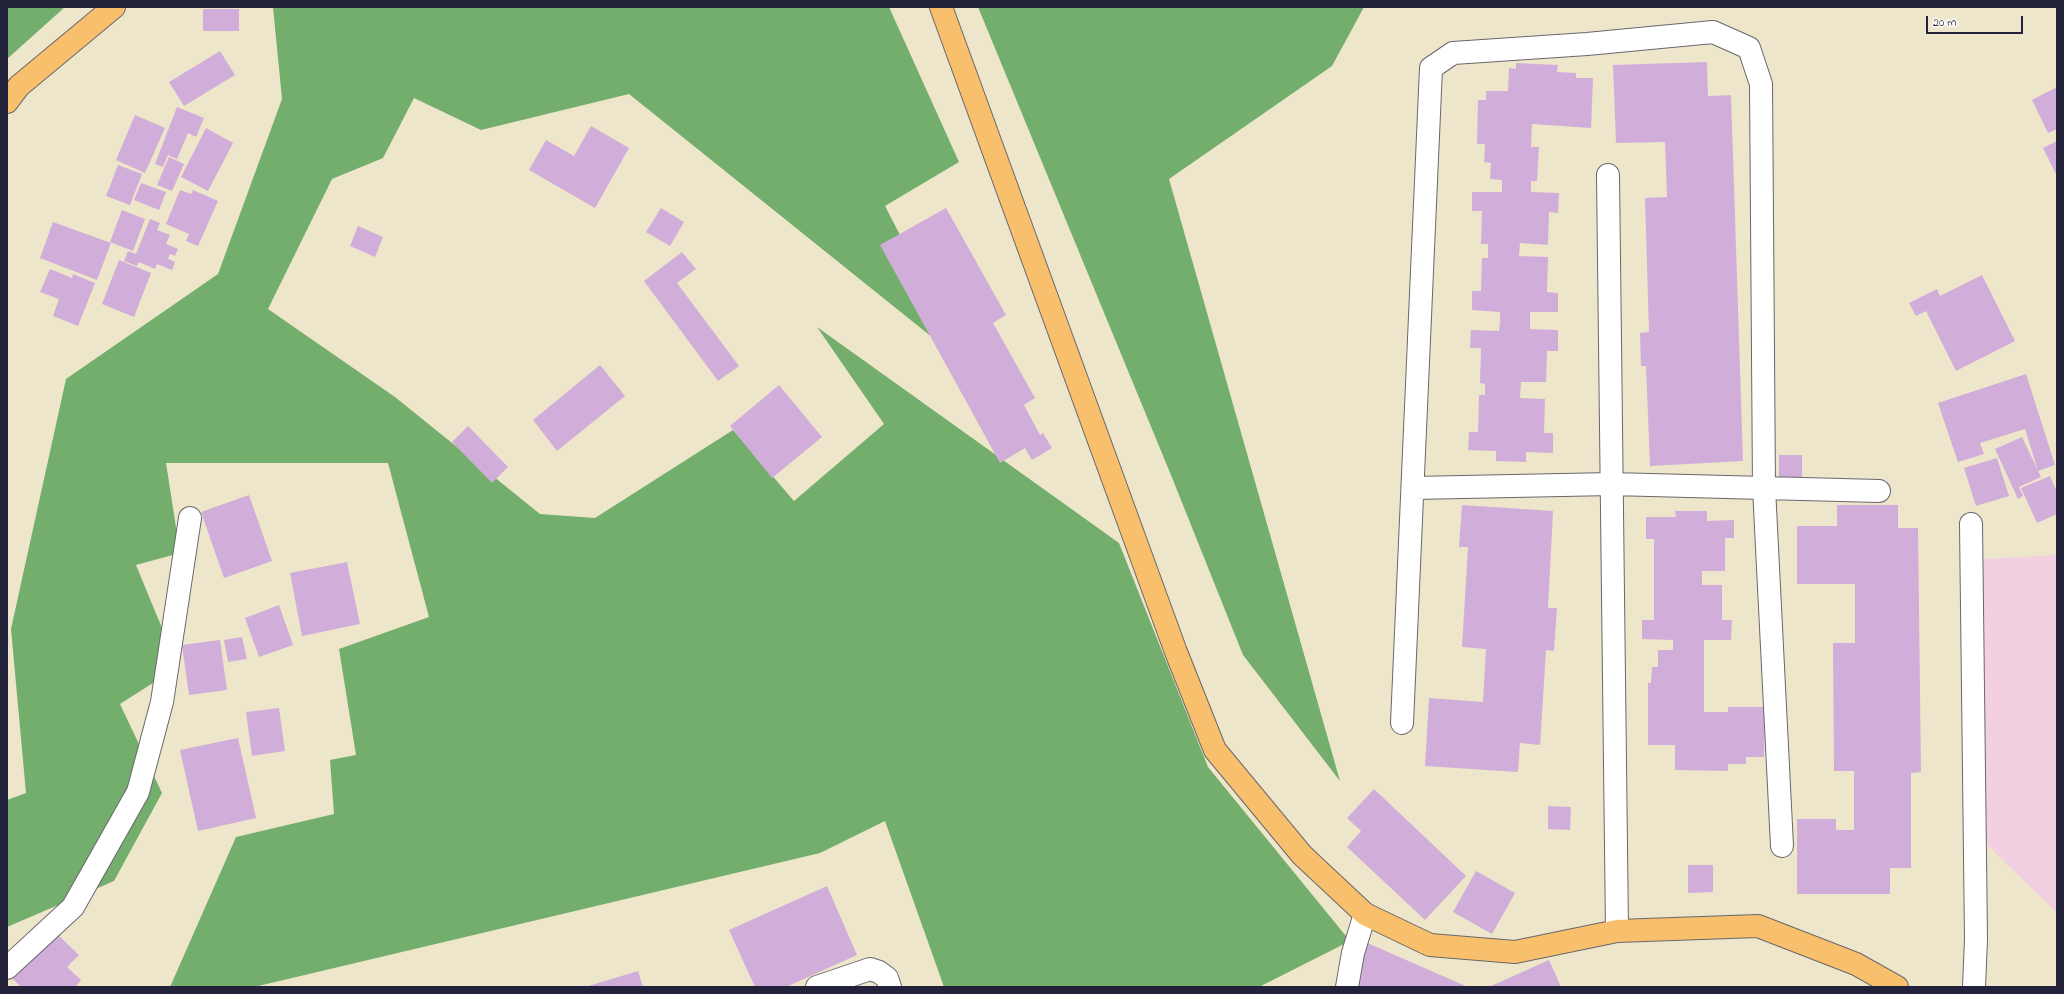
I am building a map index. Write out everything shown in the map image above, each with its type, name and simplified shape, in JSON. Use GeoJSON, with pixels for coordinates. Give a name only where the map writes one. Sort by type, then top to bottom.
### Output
{"type":"FeatureCollection","features":[{"type":"Feature","properties":{"kind":"main road"},"geometry":{"type":"LineString","coordinates":[[7,102],[19,86],[114,7]]}},
{"type":"Feature","properties":{"kind":"main road"},"geometry":{"type":"LineString","coordinates":[[941,7],[1173,645],[1215,750],[1302,855],[1365,914],[1430,945],[1515,952],[1617,932],[1758,926],[1856,964],[1897,987]]}},
{"type":"Feature","properties":{"kind":"street"},"geometry":{"type":"LineString","coordinates":[[1402,723],[1431,68],[1453,53],[1587,44],[1713,32],[1749,48],[1761,84],[1764,488],[1782,846]]}},
{"type":"Feature","properties":{"kind":"street"},"geometry":{"type":"LineString","coordinates":[[1608,175],[1617,932]]}},
{"type":"Feature","properties":{"kind":"street"},"geometry":{"type":"LineString","coordinates":[[1413,488],[1612,484],[1879,491]]}},
{"type":"Feature","properties":{"kind":"street"},"geometry":{"type":"LineString","coordinates":[[7,968],[73,907],[138,792],[162,702],[190,518]]}},
{"type":"Feature","properties":{"kind":"street"},"geometry":{"type":"LineString","coordinates":[[1971,524],[1976,939],[1974,987]]}},
{"type":"Feature","properties":{"kind":"street"},"geometry":{"type":"LineString","coordinates":[[1347,987],[1353,953],[1365,914]]}},
{"type":"Feature","properties":{"kind":"street"},"geometry":{"type":"LineString","coordinates":[[817,987],[870,969],[879,972],[887,978],[890,987]]}},
{"type":"Feature","properties":{"kind":"shaded area"},"geometry":{"type":"Polygon","coordinates":[[[2057,555],[2057,913],[1978,836],[1969,560],[2057,555]]]}},
{"type":"Feature","properties":{"kind":"green space"},"geometry":{"type":"Polygon","coordinates":[[[7,7],[65,7],[7,59],[7,7]]]}},
{"type":"Feature","properties":{"kind":"green space"},"geometry":{"type":"Polygon","coordinates":[[[273,7],[889,7],[959,162],[885,206],[968,366],[629,94],[481,130],[414,98],[383,158],[332,179],[268,309],[395,397],[540,514],[595,518],[733,430],[794,501],[884,424],[817,327],[1119,543],[1208,767],[1350,941],[1259,987],[944,987],[885,821],[820,853],[254,987],[170,987],[236,837],[334,814],[330,760],[356,755],[339,649],[429,617],[388,463],[166,463],[180,553],[136,565],[178,667],[120,704],[162,793],[114,881],[7,927],[7,800],[26,793],[11,629],[66,379],[218,274],[282,99],[273,7]]]}},
{"type":"Feature","properties":{"kind":"green space"},"geometry":{"type":"Polygon","coordinates":[[[978,7],[1364,7],[1332,66],[1169,179],[1340,781],[1243,655],[1173,480],[978,7]]]}},
{"type":"Feature","properties":{"kind":"building"},"geometry":{"type":"Polygon","coordinates":[[[203,9],[239,9],[239,31],[203,31],[203,9]]]}},
{"type":"Feature","properties":{"kind":"building"},"geometry":{"type":"Polygon","coordinates":[[[220,51],[235,75],[184,106],[169,82],[220,51]]]}},
{"type":"Feature","properties":{"kind":"building"},"geometry":{"type":"Polygon","coordinates":[[[1707,62],[1708,96],[1731,95],[1743,461],[1650,466],[1646,366],[1641,366],[1640,333],[1649,332],[1645,198],[1667,197],[1665,142],[1616,143],[1613,65],[1707,62]]]}},
{"type":"Feature","properties":{"kind":"building"},"geometry":{"type":"Polygon","coordinates":[[[1516,63],[1558,65],[1557,72],[1576,73],[1576,78],[1593,78],[1591,128],[1532,124],[1531,147],[1539,147],[1537,181],[1531,181],[1531,192],[1559,193],[1558,213],[1549,212],[1548,245],[1520,243],[1519,256],[1548,257],[1547,292],[1558,293],[1558,312],[1530,312],[1530,329],[1558,330],[1558,351],[1547,351],[1546,382],[1521,382],[1520,398],[1545,399],[1544,433],[1553,433],[1553,453],[1526,452],[1526,462],[1496,461],[1496,451],[1468,450],[1469,432],[1478,432],[1479,395],[1485,395],[1485,384],[1480,383],[1481,348],[1470,348],[1471,330],[1499,331],[1500,321],[1500,312],[1472,310],[1472,291],[1481,291],[1482,258],[1488,258],[1488,244],[1481,244],[1482,211],[1472,211],[1472,192],[1502,192],[1502,180],[1490,179],[1491,163],[1484,162],[1485,144],[1477,144],[1478,100],[1486,100],[1486,91],[1508,91],[1509,68],[1516,69],[1516,63]]]}},
{"type":"Feature","properties":{"kind":"building"},"geometry":{"type":"Polygon","coordinates":[[[2057,87],[2057,129],[2048,133],[2032,100],[2057,87]]]}},
{"type":"Feature","properties":{"kind":"building"},"geometry":{"type":"Polygon","coordinates":[[[177,107],[204,118],[196,137],[188,133],[177,159],[168,155],[163,167],[155,164],[177,107]]]}},
{"type":"Feature","properties":{"kind":"building"},"geometry":{"type":"Polygon","coordinates":[[[135,115],[165,128],[145,173],[116,160],[135,115]]]}},
{"type":"Feature","properties":{"kind":"building"},"geometry":{"type":"Polygon","coordinates":[[[591,126],[629,148],[595,208],[529,170],[546,140],[574,156],[591,126]]]}},
{"type":"Feature","properties":{"kind":"building"},"geometry":{"type":"Polygon","coordinates":[[[206,128],[233,143],[208,191],[181,177],[206,128]]]}},
{"type":"Feature","properties":{"kind":"building"},"geometry":{"type":"Polygon","coordinates":[[[2057,141],[2057,176],[2043,148],[2057,141]]]}},
{"type":"Feature","properties":{"kind":"building"},"geometry":{"type":"Polygon","coordinates":[[[169,157],[184,164],[172,191],[157,185],[169,157]]]}},
{"type":"Feature","properties":{"kind":"building"},"geometry":{"type":"Polygon","coordinates":[[[118,165],[142,174],[130,205],[106,196],[118,165]]]}},
{"type":"Feature","properties":{"kind":"building"},"geometry":{"type":"Polygon","coordinates":[[[141,183],[166,192],[159,210],[134,200],[141,183]]]}},
{"type":"Feature","properties":{"kind":"building"},"geometry":{"type":"Polygon","coordinates":[[[180,190],[191,194],[193,190],[218,201],[198,246],[186,241],[189,234],[166,224],[180,190]]]}},
{"type":"Feature","properties":{"kind":"building"},"geometry":{"type":"Polygon","coordinates":[[[661,208],[684,222],[670,246],[646,232],[661,208]]]}},
{"type":"Feature","properties":{"kind":"building"},"geometry":{"type":"Polygon","coordinates":[[[946,208],[1006,315],[993,323],[1035,398],[1024,405],[1040,435],[1043,433],[1052,448],[1032,460],[1025,448],[1000,463],[880,245],[946,208]]]}},
{"type":"Feature","properties":{"kind":"building"},"geometry":{"type":"Polygon","coordinates":[[[122,210],[145,219],[133,251],[110,242],[122,210]]]}},
{"type":"Feature","properties":{"kind":"building"},"geometry":{"type":"Polygon","coordinates":[[[150,219],[160,223],[157,230],[170,235],[166,244],[178,249],[175,256],[170,254],[168,259],[175,262],[172,270],[157,264],[155,269],[139,262],[137,266],[124,261],[128,251],[136,254],[150,219]]]}},
{"type":"Feature","properties":{"kind":"building"},"geometry":{"type":"Polygon","coordinates":[[[53,222],[111,243],[97,280],[40,258],[53,222]]]}},
{"type":"Feature","properties":{"kind":"building"},"geometry":{"type":"Polygon","coordinates":[[[358,226],[383,237],[375,257],[350,246],[358,226]]]}},
{"type":"Feature","properties":{"kind":"building"},"geometry":{"type":"Polygon","coordinates":[[[682,252],[696,269],[677,283],[739,366],[718,381],[644,281],[682,252]]]}},
{"type":"Feature","properties":{"kind":"building"},"geometry":{"type":"Polygon","coordinates":[[[119,260],[151,273],[134,317],[102,304],[119,260]]]}},
{"type":"Feature","properties":{"kind":"building"},"geometry":{"type":"Polygon","coordinates":[[[50,269],[72,278],[73,274],[95,283],[78,326],[53,316],[59,299],[40,292],[50,269]]]}},
{"type":"Feature","properties":{"kind":"building"},"geometry":{"type":"Polygon","coordinates":[[[1982,275],[2015,341],[1956,371],[1926,311],[1916,316],[1909,303],[1937,289],[1940,296],[1982,275]]]}},
{"type":"Feature","properties":{"kind":"building"},"geometry":{"type":"Polygon","coordinates":[[[600,365],[625,396],[557,451],[533,420],[600,365]]]}},
{"type":"Feature","properties":{"kind":"building"},"geometry":{"type":"Polygon","coordinates":[[[2026,374],[2055,465],[2038,471],[2025,429],[1980,443],[1984,454],[1958,462],[1938,403],[2026,374]]]}},
{"type":"Feature","properties":{"kind":"building"},"geometry":{"type":"Polygon","coordinates":[[[779,385],[822,437],[772,478],[730,426],[779,385]]]}},
{"type":"Feature","properties":{"kind":"building"},"geometry":{"type":"Polygon","coordinates":[[[468,426],[508,467],[492,483],[452,442],[468,426]]]}},
{"type":"Feature","properties":{"kind":"building"},"geometry":{"type":"Polygon","coordinates":[[[2022,437],[2041,477],[2019,487],[2023,496],[2018,499],[1995,449],[2022,437]]]}},
{"type":"Feature","properties":{"kind":"building"},"geometry":{"type":"Polygon","coordinates":[[[1779,455],[1802,455],[1802,480],[1779,480],[1779,455]]]}},
{"type":"Feature","properties":{"kind":"building"},"geometry":{"type":"Polygon","coordinates":[[[1997,458],[2009,496],[1976,506],[1964,468],[1997,458]]]}},
{"type":"Feature","properties":{"kind":"building"},"geometry":{"type":"Polygon","coordinates":[[[2050,476],[2057,492],[2057,514],[2037,523],[2021,488],[2050,476]]]}},
{"type":"Feature","properties":{"kind":"building"},"geometry":{"type":"Polygon","coordinates":[[[249,495],[272,561],[224,578],[201,512],[249,495]]]}},
{"type":"Feature","properties":{"kind":"building"},"geometry":{"type":"Polygon","coordinates":[[[1462,505],[1553,511],[1548,608],[1557,608],[1554,651],[1546,650],[1540,745],[1520,743],[1518,772],[1425,766],[1429,698],[1483,702],[1486,649],[1462,647],[1468,547],[1459,547],[1462,505]]]}},
{"type":"Feature","properties":{"kind":"building"},"geometry":{"type":"Polygon","coordinates":[[[1837,505],[1898,505],[1898,528],[1918,528],[1921,772],[1911,773],[1911,868],[1890,868],[1890,894],[1797,894],[1797,819],[1836,819],[1836,830],[1854,830],[1854,771],[1834,771],[1833,643],[1855,643],[1855,584],[1797,584],[1797,526],[1837,526],[1837,505]]]}},
{"type":"Feature","properties":{"kind":"building"},"geometry":{"type":"Polygon","coordinates":[[[1675,511],[1707,511],[1707,521],[1734,520],[1734,538],[1725,538],[1725,571],[1702,571],[1702,585],[1722,585],[1722,620],[1732,620],[1731,640],[1704,640],[1704,712],[1728,712],[1728,707],[1765,707],[1764,757],[1746,757],[1746,764],[1728,764],[1728,771],[1675,770],[1675,745],[1648,745],[1648,683],[1651,683],[1652,667],[1658,667],[1658,650],[1673,650],[1673,640],[1642,639],[1642,620],[1654,620],[1654,539],[1646,539],[1646,517],[1676,517],[1675,511]]]}},
{"type":"Feature","properties":{"kind":"building"},"geometry":{"type":"Polygon","coordinates":[[[347,562],[360,624],[302,636],[290,573],[347,562]]]}},
{"type":"Feature","properties":{"kind":"building"},"geometry":{"type":"Polygon","coordinates":[[[279,605],[293,645],[259,657],[245,618],[279,605]]]}},
{"type":"Feature","properties":{"kind":"building"},"geometry":{"type":"Polygon","coordinates":[[[242,637],[247,659],[228,662],[224,640],[242,637]]]}},
{"type":"Feature","properties":{"kind":"building"},"geometry":{"type":"Polygon","coordinates":[[[220,640],[227,690],[189,695],[182,645],[220,640]]]}},
{"type":"Feature","properties":{"kind":"building"},"geometry":{"type":"Polygon","coordinates":[[[279,708],[285,751],[252,756],[246,712],[279,708]]]}},
{"type":"Feature","properties":{"kind":"building"},"geometry":{"type":"Polygon","coordinates":[[[238,738],[256,818],[198,831],[180,750],[238,738]]]}},
{"type":"Feature","properties":{"kind":"building"},"geometry":{"type":"Polygon","coordinates":[[[1374,789],[1466,876],[1425,920],[1347,847],[1361,831],[1347,818],[1374,789]]]}},
{"type":"Feature","properties":{"kind":"building"},"geometry":{"type":"Polygon","coordinates":[[[1548,806],[1571,807],[1570,830],[1548,829],[1548,806]]]}},
{"type":"Feature","properties":{"kind":"building"},"geometry":{"type":"Polygon","coordinates":[[[1688,865],[1713,865],[1713,892],[1688,893],[1688,865]]]}},
{"type":"Feature","properties":{"kind":"building"},"geometry":{"type":"Polygon","coordinates":[[[1476,871],[1515,893],[1492,934],[1453,912],[1476,871]]]}},
{"type":"Feature","properties":{"kind":"building"},"geometry":{"type":"Polygon","coordinates":[[[827,886],[857,955],[786,987],[755,987],[729,930],[827,886]]]}},
{"type":"Feature","properties":{"kind":"building"},"geometry":{"type":"Polygon","coordinates":[[[56,933],[79,955],[67,967],[81,980],[75,987],[21,987],[13,979],[56,933]]]}},
{"type":"Feature","properties":{"kind":"building"},"geometry":{"type":"Polygon","coordinates":[[[1365,942],[1468,987],[1354,987],[1365,942]]]}},
{"type":"Feature","properties":{"kind":"building"},"geometry":{"type":"Polygon","coordinates":[[[1549,960],[1561,987],[1489,987],[1549,960]]]}},
{"type":"Feature","properties":{"kind":"building"},"geometry":{"type":"Polygon","coordinates":[[[638,971],[643,987],[585,987],[638,971]]]}}]}
